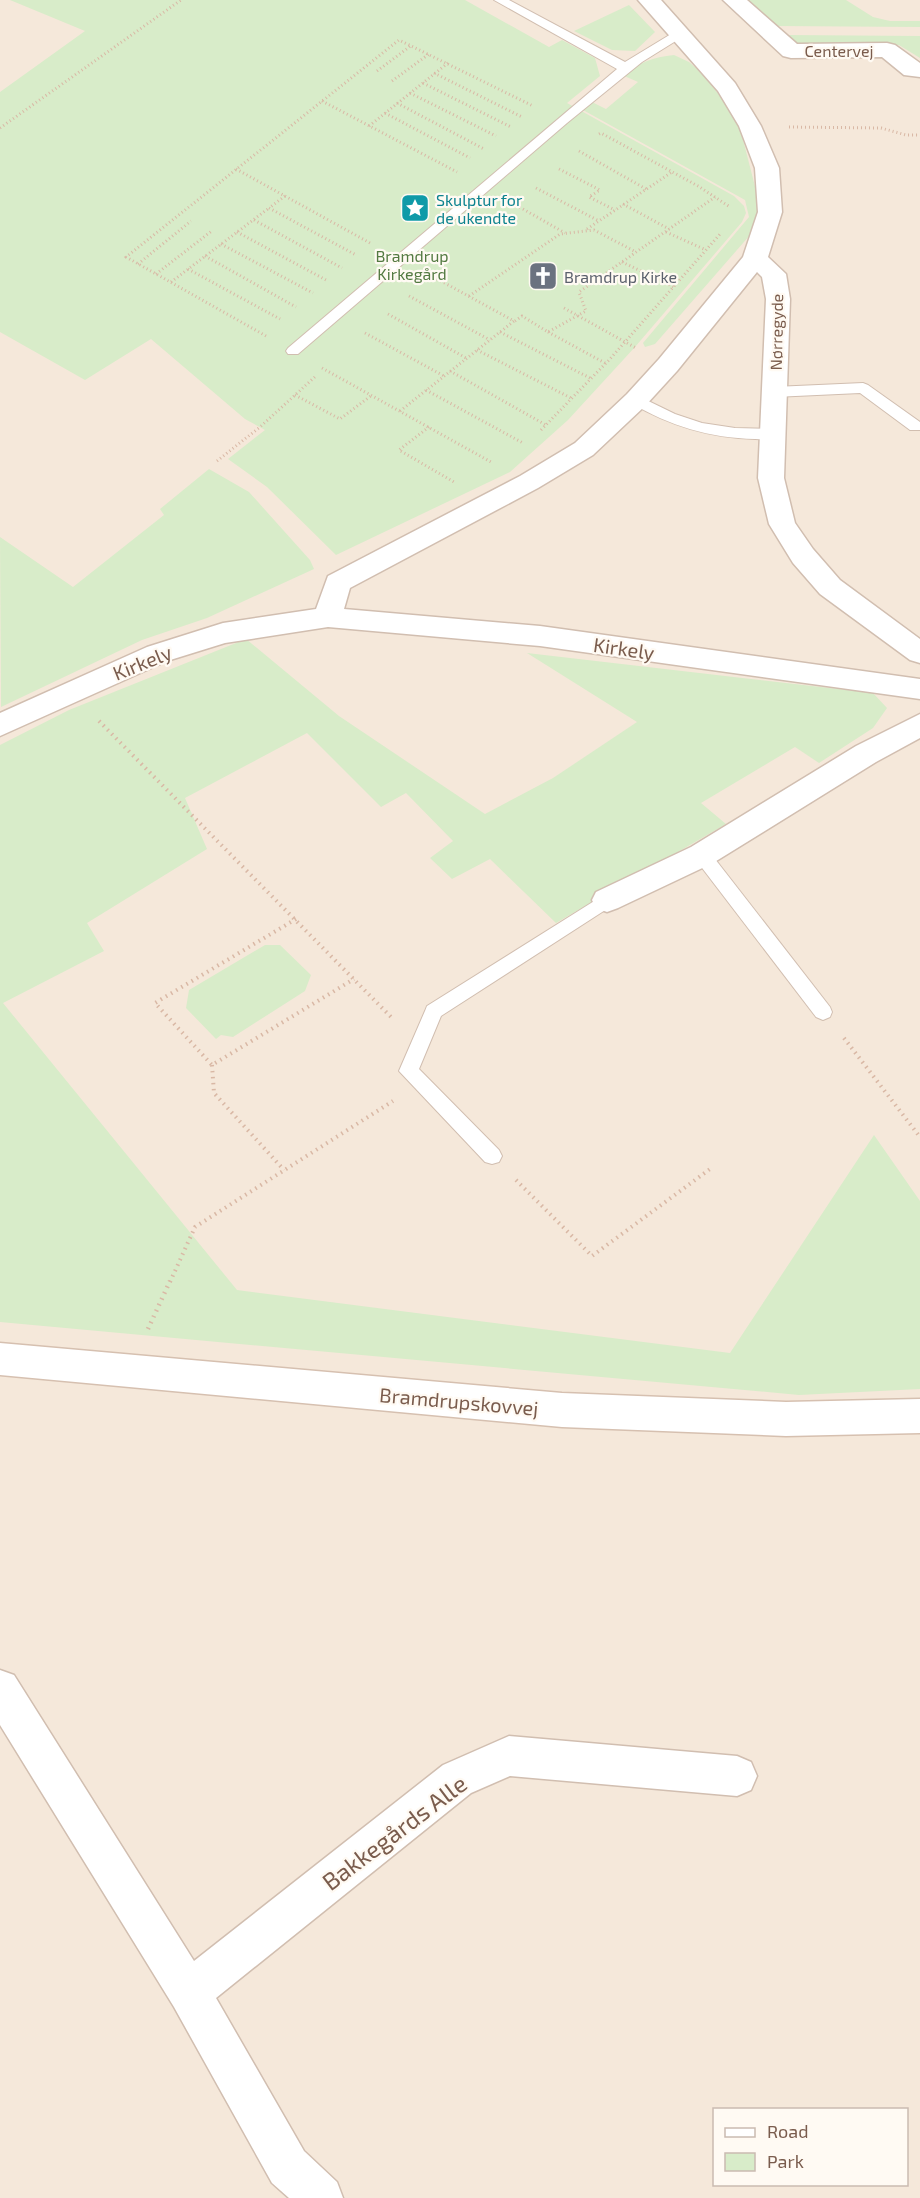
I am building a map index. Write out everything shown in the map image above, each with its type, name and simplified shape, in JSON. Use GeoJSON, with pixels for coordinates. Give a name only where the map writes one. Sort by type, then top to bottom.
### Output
{"type":"FeatureCollection","features":[{"type":"Feature","properties":{"kind":"street"},"geometry":{"type":"LineString","coordinates":[[328,617],[338,583],[529,482],[584,449],[636,400],[755,259],[770,213],[767,168],[750,126],[727,88],[649,0]]}},
{"type":"Feature","properties":{"kind":"street","name":"Centervej"},"geometry":{"type":"LineString","coordinates":[[734,0],[791,51],[887,50],[912,70],[920,70]]}},
{"type":"Feature","properties":{"kind":"street","name":"Nørregyde"},"geometry":{"type":"LineString","coordinates":[[755,259],[774,274],[778,299],[771,478],[782,524],[803,556],[830,587],[920,653]]}},
{"type":"Feature","properties":{"kind":"street","name":"Kirkely"},"geometry":{"type":"LineString","coordinates":[[0,725],[157,654],[223,633],[328,617],[540,636],[920,689]]}},
{"type":"Feature","properties":{"kind":"street"},"geometry":{"type":"LineString","coordinates":[[607,900],[702,855],[866,754],[920,725]]}},
{"type":"Feature","properties":{"kind":"street","name":"Bramdrupskovvej"},"geometry":{"type":"LineString","coordinates":[[0,1359],[562,1410],[786,1419],[920,1416]]}},
{"type":"Feature","properties":{"kind":"street"},"geometry":{"type":"LineString","coordinates":[[0,1689],[189,1992],[285,2183],[321,2198]]}},
{"type":"Feature","properties":{"kind":"street","name":"Bakkegårds Alle"},"geometry":{"type":"LineString","coordinates":[[189,1992],[457,1779],[509,1756],[737,1776]]}},
{"type":"Feature","properties":{"kind":"lane"},"geometry":{"type":"LineString","coordinates":[[500,0],[626,68]]}},
{"type":"Feature","properties":{"kind":"lane"},"geometry":{"type":"LineString","coordinates":[[293,351],[561,120],[637,58],[681,34]]}},
{"type":"Feature","properties":{"kind":"lane"},"geometry":{"type":"LineString","coordinates":[[774,392],[863,388],[915,426]]}},
{"type":"Feature","properties":{"kind":"lane"},"geometry":{"type":"LineString","coordinates":[[636,400],[664,417],[698,429],[735,434],[773,434]]}},
{"type":"Feature","properties":{"kind":"lane"},"geometry":{"type":"LineString","coordinates":[[702,855],[824,1012]]}},
{"type":"Feature","properties":{"kind":"lane"},"geometry":{"type":"LineString","coordinates":[[492,1156],[409,1071],[434,1011],[607,900]]}},
{"type":"Feature","properties":{"kind":"path"},"geometry":{"type":"LineString","coordinates":[[0,128],[181,0]]}},
{"type":"Feature","properties":{"kind":"path"},"geometry":{"type":"LineString","coordinates":[[529,482],[126,257],[399,40],[561,120]]}},
{"type":"Feature","properties":{"kind":"path"},"geometry":{"type":"LineString","coordinates":[[377,71],[412,45]]}},
{"type":"Feature","properties":{"kind":"path"},"geometry":{"type":"LineString","coordinates":[[392,81],[429,54]]}},
{"type":"Feature","properties":{"kind":"path"},"geometry":{"type":"LineString","coordinates":[[369,126],[448,63]]}},
{"type":"Feature","properties":{"kind":"path"},"geometry":{"type":"LineString","coordinates":[[435,73],[550,130]]}},
{"type":"Feature","properties":{"kind":"path"},"geometry":{"type":"LineString","coordinates":[[423,83],[538,140]]}},
{"type":"Feature","properties":{"kind":"path"},"geometry":{"type":"LineString","coordinates":[[410,93],[526,151]]}},
{"type":"Feature","properties":{"kind":"path"},"geometry":{"type":"LineString","coordinates":[[322,101],[484,187]]}},
{"type":"Feature","properties":{"kind":"path"},"geometry":{"type":"LineString","coordinates":[[397,103],[512,163]]}},
{"type":"Feature","properties":{"kind":"path"},"geometry":{"type":"LineString","coordinates":[[385,113],[499,174]]}},
{"type":"Feature","properties":{"kind":"path"},"geometry":{"type":"LineString","coordinates":[[750,126],[881,128],[906,135],[920,135]]}},
{"type":"Feature","properties":{"kind":"path"},"geometry":{"type":"LineString","coordinates":[[594,139],[601,133],[672,172],[730,206],[730,214]]}},
{"type":"Feature","properties":{"kind":"path"},"geometry":{"type":"LineString","coordinates":[[572,157],[586,145]]}},
{"type":"Feature","properties":{"kind":"path"},"geometry":{"type":"LineString","coordinates":[[579,151],[647,189]]}},
{"type":"Feature","properties":{"kind":"path"},"geometry":{"type":"LineString","coordinates":[[551,175],[566,163]]}},
{"type":"Feature","properties":{"kind":"path"},"geometry":{"type":"LineString","coordinates":[[559,169],[600,190],[589,197],[615,210]]}},
{"type":"Feature","properties":{"kind":"path"},"geometry":{"type":"LineString","coordinates":[[469,296],[560,234],[586,229],[672,172]]}},
{"type":"Feature","properties":{"kind":"path"},"geometry":{"type":"LineString","coordinates":[[530,193],[544,181]]}},
{"type":"Feature","properties":{"kind":"path"},"geometry":{"type":"LineString","coordinates":[[536,188],[598,221]]}},
{"type":"Feature","properties":{"kind":"path"},"geometry":{"type":"LineString","coordinates":[[171,282],[285,196]]}},
{"type":"Feature","properties":{"kind":"path"},"geometry":{"type":"LineString","coordinates":[[548,332],[586,311],[579,292],[715,197]]}},
{"type":"Feature","properties":{"kind":"path"},"geometry":{"type":"LineString","coordinates":[[508,212],[523,199]]}},
{"type":"Feature","properties":{"kind":"path"},"geometry":{"type":"LineString","coordinates":[[623,204],[706,250]]}},
{"type":"Feature","properties":{"kind":"path"},"geometry":{"type":"LineString","coordinates":[[516,205],[566,234]]}},
{"type":"Feature","properties":{"kind":"path"},"geometry":{"type":"LineString","coordinates":[[269,208],[385,272]]}},
{"type":"Feature","properties":{"kind":"path"},"geometry":{"type":"LineString","coordinates":[[254,220],[371,284]]}},
{"type":"Feature","properties":{"kind":"path"},"geometry":{"type":"LineString","coordinates":[[138,264],[190,221]]}},
{"type":"Feature","properties":{"kind":"path"},"geometry":{"type":"LineString","coordinates":[[586,229],[594,230],[636,252]]}},
{"type":"Feature","properties":{"kind":"path"},"geometry":{"type":"LineString","coordinates":[[539,432],[625,342],[725,229]]}},
{"type":"Feature","properties":{"kind":"path"},"geometry":{"type":"LineString","coordinates":[[156,274],[213,230]]}},
{"type":"Feature","properties":{"kind":"path"},"geometry":{"type":"LineString","coordinates":[[237,232],[357,297]]}},
{"type":"Feature","properties":{"kind":"path"},"geometry":{"type":"LineString","coordinates":[[221,244],[343,309]]}},
{"type":"Feature","properties":{"kind":"path"},"geometry":{"type":"LineString","coordinates":[[205,256],[326,323]]}},
{"type":"Feature","properties":{"kind":"path"},"geometry":{"type":"LineString","coordinates":[[622,262],[674,287]]}},
{"type":"Feature","properties":{"kind":"path"},"geometry":{"type":"LineString","coordinates":[[188,269],[310,336]]}},
{"type":"Feature","properties":{"kind":"path"},"geometry":{"type":"LineString","coordinates":[[424,283],[441,269]]}},
{"type":"Feature","properties":{"kind":"path"},"geometry":{"type":"LineString","coordinates":[[402,302],[417,289]]}},
{"type":"Feature","properties":{"kind":"path"},"geometry":{"type":"LineString","coordinates":[[409,296],[490,340]]}},
{"type":"Feature","properties":{"kind":"path"},"geometry":{"type":"LineString","coordinates":[[380,320],[395,308]]}},
{"type":"Feature","properties":{"kind":"path"},"geometry":{"type":"LineString","coordinates":[[564,308],[625,342]]}},
{"type":"Feature","properties":{"kind":"path"},"geometry":{"type":"LineString","coordinates":[[388,314],[466,358]]}},
{"type":"Feature","properties":{"kind":"path"},"geometry":{"type":"LineString","coordinates":[[514,321],[522,316],[605,363]]}},
{"type":"Feature","properties":{"kind":"path"},"geometry":{"type":"LineString","coordinates":[[372,327],[365,333],[444,376]]}},
{"type":"Feature","properties":{"kind":"path"},"geometry":{"type":"LineString","coordinates":[[500,332],[591,378]]}},
{"type":"Feature","properties":{"kind":"path"},"geometry":{"type":"LineString","coordinates":[[477,350],[571,398]]}},
{"type":"Feature","properties":{"kind":"path"},"geometry":{"type":"LineString","coordinates":[[217,460],[332,362]]}},
{"type":"Feature","properties":{"kind":"path"},"geometry":{"type":"LineString","coordinates":[[450,372],[546,425]]}},
{"type":"Feature","properties":{"kind":"path"},"geometry":{"type":"LineString","coordinates":[[426,390],[526,445],[498,466]]}},
{"type":"Feature","properties":{"kind":"path"},"geometry":{"type":"LineString","coordinates":[[295,395],[340,419],[372,395]]}},
{"type":"Feature","properties":{"kind":"path"},"geometry":{"type":"LineString","coordinates":[[429,427],[399,450],[460,485]]}},
{"type":"Feature","properties":{"kind":"path"},"geometry":{"type":"LineString","coordinates":[[71,692],[420,1048]]}},
{"type":"Feature","properties":{"kind":"path"},"geometry":{"type":"LineString","coordinates":[[284,1170],[214,1093],[212,1065],[154,1003],[296,919]]}},
{"type":"Feature","properties":{"kind":"path"},"geometry":{"type":"LineString","coordinates":[[212,1065],[354,979]]}},
{"type":"Feature","properties":{"kind":"path"},"geometry":{"type":"LineString","coordinates":[[824,1012],[920,1137]]}},
{"type":"Feature","properties":{"kind":"path"},"geometry":{"type":"LineString","coordinates":[[128,1370],[195,1227],[395,1100],[409,1071]]}},
{"type":"Feature","properties":{"kind":"path"},"geometry":{"type":"LineString","coordinates":[[492,1156],[592,1256],[710,1169]]}},
{"type":"Feature","properties":{"kind":"shaded area"},"geometry":{"type":"Polygon","coordinates":[[[0,0],[920,0],[920,2198],[0,2198],[0,0]]]}},
{"type":"Feature","properties":{"kind":"green space","name":"Bramdrup Kirkegård"},"geometry":{"type":"Polygon","coordinates":[[[10,0],[465,0],[549,47],[562,40],[595,58],[600,76],[567,103],[734,196],[744,206],[746,213],[742,222],[635,347],[568,420],[510,472],[336,555],[267,487],[228,459],[265,430],[245,419],[151,339],[85,380],[0,332],[0,92],[85,31],[10,0]]]}},
{"type":"Feature","properties":{"kind":"green space"},"geometry":{"type":"Polygon","coordinates":[[[746,0],[846,0],[873,17],[890,21],[920,21],[920,27],[774,26],[746,0]]]}},
{"type":"Feature","properties":{"kind":"green space"},"geometry":{"type":"Polygon","coordinates":[[[629,5],[655,32],[635,51],[612,50],[574,31],[629,5]]]}},
{"type":"Feature","properties":{"kind":"green space"},"geometry":{"type":"Polygon","coordinates":[[[789,35],[920,36],[920,58],[899,45],[796,43],[789,35]]]}},
{"type":"Feature","properties":{"kind":"green space"},"geometry":{"type":"Polygon","coordinates":[[[674,55],[689,62],[704,75],[738,120],[760,206],[757,227],[655,344],[645,347],[643,343],[749,217],[745,200],[583,110],[592,102],[606,109],[638,82],[622,75],[647,61],[674,55]]]}},
{"type":"Feature","properties":{"kind":"green space"},"geometry":{"type":"Polygon","coordinates":[[[209,469],[249,492],[310,560],[314,569],[207,618],[142,640],[1,707],[0,537],[73,587],[164,515],[160,509],[209,469]]]}},
{"type":"Feature","properties":{"kind":"green space"},"geometry":{"type":"Polygon","coordinates":[[[246,639],[339,716],[485,814],[553,778],[637,722],[527,653],[873,693],[887,708],[873,728],[819,763],[795,747],[701,803],[726,824],[556,923],[490,859],[452,879],[430,858],[453,841],[406,793],[381,807],[307,733],[185,798],[207,849],[87,923],[104,951],[3,1003],[237,1290],[730,1353],[874,1135],[920,1201],[920,1389],[799,1395],[0,1322],[0,745],[69,710],[246,639]]]}},
{"type":"Feature","properties":{"kind":"green space"},"geometry":{"type":"Polygon","coordinates":[[[265,945],[280,945],[311,975],[305,991],[233,1037],[221,1035],[216,1039],[186,1008],[189,990],[265,945]]]}},
{"type":"Feature","properties":{"kind":"place","name":"Skulptur for de ukendte"},"geometry":{"type":"Point","coordinates":[415,208]}},
{"type":"Feature","properties":{"kind":"place","name":"Bramdrup Kirke"},"geometry":{"type":"Point","coordinates":[543,276]}}]}
